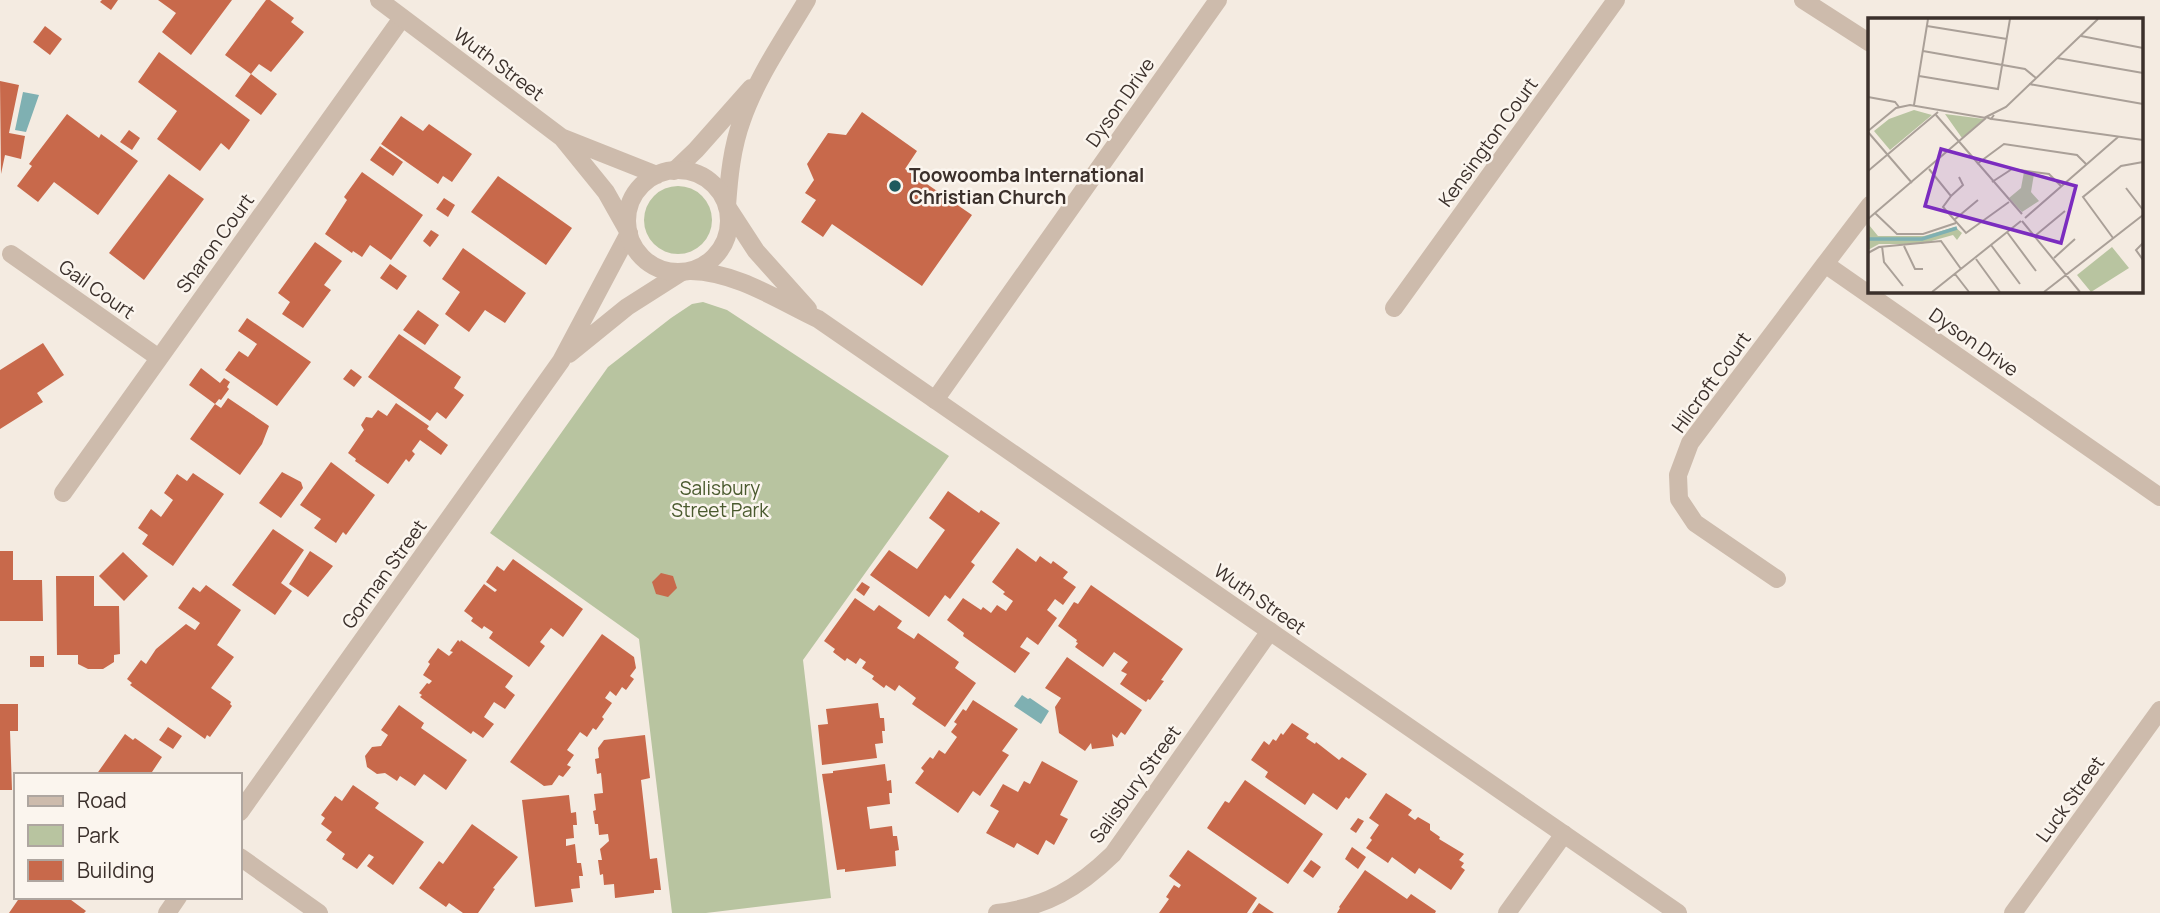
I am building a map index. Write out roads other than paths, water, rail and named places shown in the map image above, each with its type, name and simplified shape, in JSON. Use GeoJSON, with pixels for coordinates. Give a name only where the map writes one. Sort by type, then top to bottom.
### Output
{"type":"FeatureCollection","features":[{"type":"Feature","properties":{"kind":"street","name":"Wuth Street"},"geometry":{"type":"LineString","coordinates":[[379,0],[561,137],[606,192],[628,232]]}},
{"type":"Feature","properties":{"kind":"street"},"geometry":{"type":"LineString","coordinates":[[760,78],[695,150],[666,173],[643,185],[633,198],[628,214],[628,232],[636,250],[648,263],[664,271],[687,271],[706,264],[718,253],[726,239],[730,223],[727,206],[735,144],[741,122],[760,78],[807,0]]}},
{"type":"Feature","properties":{"kind":"street","name":"Dyson Drive"},"geometry":{"type":"LineString","coordinates":[[935,400],[1218,0]]}},
{"type":"Feature","properties":{"kind":"street","name":"Kensington Court"},"geometry":{"type":"LineString","coordinates":[[1394,308],[1616,0]]}},
{"type":"Feature","properties":{"kind":"street"},"geometry":{"type":"LineString","coordinates":[[1803,0],[1868,42]]}},
{"type":"Feature","properties":{"kind":"street","name":"Sharon Court"},"geometry":{"type":"LineString","coordinates":[[62,493],[402,18]]}},
{"type":"Feature","properties":{"kind":"street","name":"Wuth Street"},"geometry":{"type":"LineString","coordinates":[[561,137],[666,173]]}},
{"type":"Feature","properties":{"kind":"street"},"geometry":{"type":"LineString","coordinates":[[666,173],[691,172],[707,179],[719,191],[727,206]]}},
{"type":"Feature","properties":{"kind":"street","name":"Wuth Street"},"geometry":{"type":"LineString","coordinates":[[727,206],[756,251],[796,298],[818,319],[1678,913]]}},
{"type":"Feature","properties":{"kind":"street"},"geometry":{"type":"LineString","coordinates":[[1825,264],[1868,208]]}},
{"type":"Feature","properties":{"kind":"street","name":"Gorman Street"},"geometry":{"type":"LineString","coordinates":[[242,808],[561,361],[628,232]]}},
{"type":"Feature","properties":{"kind":"street","name":"Gail Court"},"geometry":{"type":"LineString","coordinates":[[10,254],[159,358]]}},
{"type":"Feature","properties":{"kind":"street","name":"Dyson Drive"},"geometry":{"type":"LineString","coordinates":[[1825,264],[2160,497]]}},
{"type":"Feature","properties":{"kind":"street","name":"Hilcroft Court"},"geometry":{"type":"LineString","coordinates":[[1777,579],[1695,523],[1679,499],[1678,475],[1690,443],[1825,264]]}},
{"type":"Feature","properties":{"kind":"street","name":"Wuth Street"},"geometry":{"type":"LineString","coordinates":[[687,271],[707,271],[736,280],[818,319]]}},
{"type":"Feature","properties":{"kind":"street","name":"Gorman Street"},"geometry":{"type":"LineString","coordinates":[[561,361],[627,307],[687,271]]}},
{"type":"Feature","properties":{"kind":"street","name":"Salisbury Street"},"geometry":{"type":"LineString","coordinates":[[997,913],[1018,911],[1054,898],[1093,873],[1113,854],[1270,631]]}},
{"type":"Feature","properties":{"kind":"street","name":"Luck Street"},"geometry":{"type":"LineString","coordinates":[[2013,913],[2157,721]]}},
{"type":"Feature","properties":{"kind":"street"},"geometry":{"type":"LineString","coordinates":[[1507,913],[1563,834]]}},
{"type":"Feature","properties":{"kind":"street"},"geometry":{"type":"LineString","coordinates":[[242,858],[319,913]]}},
{"type":"Feature","properties":{"kind":"water"},"geometry":{"type":"Polygon","coordinates":[[[23,92],[39,95],[26,132],[15,130],[23,92]]]}},
{"type":"Feature","properties":{"kind":"water"},"geometry":{"type":"Polygon","coordinates":[[[1022,695],[1049,711],[1041,724],[1014,706],[1022,695]]]}},
{"type":"Feature","properties":{"kind":"place","name":"Toowoomba International Christian Church"},"geometry":{"type":"Point","coordinates":[895,186]}},
{"type":"Feature","properties":{"kind":"park label","name":"Salisbury Street Park"},"geometry":{"type":"Point","coordinates":[720,499]}}]}
